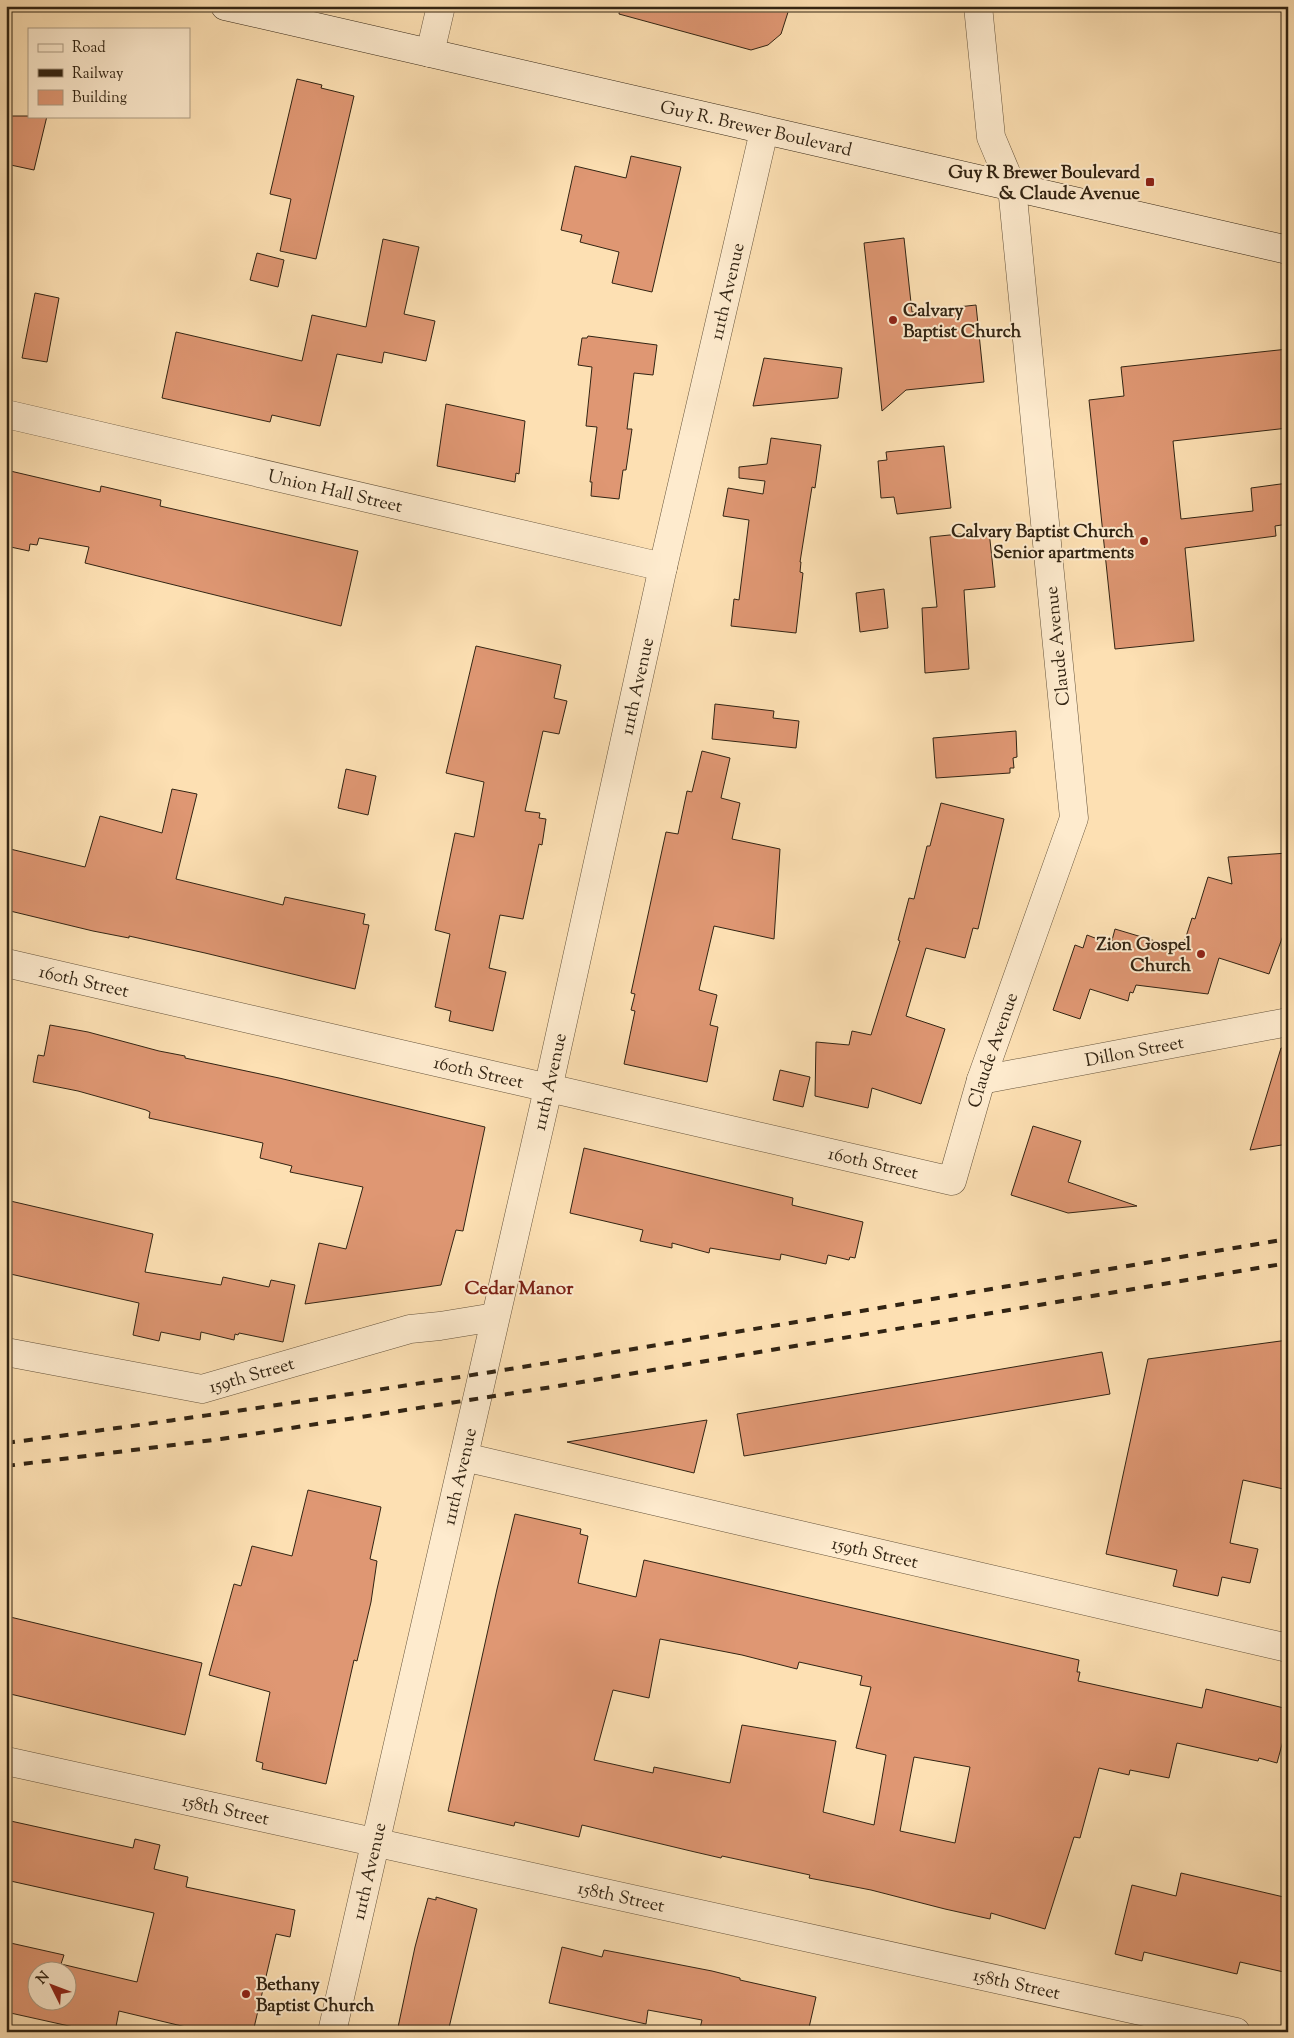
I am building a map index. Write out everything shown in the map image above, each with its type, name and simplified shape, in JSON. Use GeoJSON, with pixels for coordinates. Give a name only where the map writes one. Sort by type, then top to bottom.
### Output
{"type":"FeatureCollection","features":[{"type":"Feature","properties":{"kind":"street","name":"Guy R. Brewer Boulevard"},"geometry":{"type":"LineString","coordinates":[[225,6],[1288,250]]}},
{"type":"Feature","properties":{"kind":"street"},"geometry":{"type":"LineString","coordinates":[[430,53],[441,6]]}},
{"type":"Feature","properties":{"kind":"street","name":"Claude Avenue"},"geometry":{"type":"LineString","coordinates":[[952,1181],[981,1080],[1074,818],[1012,187],[991,137],[978,6]]}},
{"type":"Feature","properties":{"kind":"street","name":"111th Avenue"},"geometry":{"type":"LineString","coordinates":[[332,2032],[548,1089],[663,567],[764,131]]}},
{"type":"Feature","properties":{"kind":"street","name":"Union Hall Street"},"geometry":{"type":"LineString","coordinates":[[6,414],[663,567]]}},
{"type":"Feature","properties":{"kind":"street","name":"160th Street"},"geometry":{"type":"LineString","coordinates":[[6,963],[952,1181]]}},
{"type":"Feature","properties":{"kind":"street","name":"Dillon Street"},"geometry":{"type":"LineString","coordinates":[[981,1080],[1288,1022]]}},
{"type":"Feature","properties":{"kind":"street","name":"159th Street"},"geometry":{"type":"LineString","coordinates":[[6,1352],[202,1389],[410,1329],[495,1317]]}},
{"type":"Feature","properties":{"kind":"street","name":"159th Street"},"geometry":{"type":"LineString","coordinates":[[464,1457],[1288,1648]]}},
{"type":"Feature","properties":{"kind":"street","name":"158th Street"},"geometry":{"type":"LineString","coordinates":[[6,1761],[1236,2032]]}},
{"type":"Feature","properties":{"kind":"building"},"geometry":{"type":"Polygon","coordinates":[[[620,6],[790,6],[781,34],[768,45],[751,50],[619,14],[620,6]]]}},
{"type":"Feature","properties":{"kind":"building"},"geometry":{"type":"Polygon","coordinates":[[[297,79],[322,85],[321,88],[354,96],[316,259],[280,251],[291,199],[270,194],[297,79]]]}},
{"type":"Feature","properties":{"kind":"building"},"geometry":{"type":"Polygon","coordinates":[[[6,116],[47,118],[34,170],[6,164],[6,116]]]}},
{"type":"Feature","properties":{"kind":"building"},"geometry":{"type":"Polygon","coordinates":[[[631,156],[681,167],[652,292],[612,283],[619,252],[580,242],[582,235],[561,230],[575,166],[626,178],[631,156]]]}},
{"type":"Feature","properties":{"kind":"building"},"geometry":{"type":"Polygon","coordinates":[[[904,238],[912,312],[976,305],[984,382],[906,390],[882,411],[864,243],[904,238]]]}},
{"type":"Feature","properties":{"kind":"building"},"geometry":{"type":"Polygon","coordinates":[[[383,239],[419,247],[404,314],[435,321],[426,361],[384,352],[382,363],[337,354],[320,426],[272,415],[270,422],[162,398],[176,332],[302,361],[312,315],[366,327],[383,239]]]}},
{"type":"Feature","properties":{"kind":"building"},"geometry":{"type":"Polygon","coordinates":[[[257,253],[284,260],[278,287],[250,280],[257,253]]]}},
{"type":"Feature","properties":{"kind":"building"},"geometry":{"type":"Polygon","coordinates":[[[35,293],[59,298],[47,362],[22,358],[35,293]]]}},
{"type":"Feature","properties":{"kind":"building"},"geometry":{"type":"Polygon","coordinates":[[[588,336],[657,345],[653,375],[634,373],[627,429],[632,429],[626,470],[623,470],[619,499],[591,496],[592,482],[590,482],[597,427],[586,426],[592,367],[578,365],[582,338],[587,338],[588,336]]]}},
{"type":"Feature","properties":{"kind":"building","name":"Calvary Baptist Church Senior apartments"},"geometry":{"type":"Polygon","coordinates":[[[1288,349],[1288,428],[1173,441],[1181,519],[1253,511],[1251,488],[1288,483],[1288,524],[1275,526],[1276,536],[1185,548],[1194,641],[1115,649],[1089,400],[1124,396],[1121,367],[1288,349]]]}},
{"type":"Feature","properties":{"kind":"building"},"geometry":{"type":"Polygon","coordinates":[[[764,358],[842,368],[838,398],[753,406],[764,358]]]}},
{"type":"Feature","properties":{"kind":"building"},"geometry":{"type":"Polygon","coordinates":[[[446,404],[525,421],[519,474],[516,473],[515,482],[437,466],[446,404]]]}},
{"type":"Feature","properties":{"kind":"building"},"geometry":{"type":"Polygon","coordinates":[[[771,438],[821,445],[815,488],[812,487],[800,562],[800,572],[803,573],[796,633],[731,626],[734,599],[739,600],[749,520],[723,516],[728,488],[763,494],[765,481],[739,478],[739,467],[767,464],[771,438]]]}},
{"type":"Feature","properties":{"kind":"building"},"geometry":{"type":"Polygon","coordinates":[[[944,446],[951,508],[897,514],[894,497],[881,498],[878,461],[887,460],[886,452],[944,446]]]}},
{"type":"Feature","properties":{"kind":"building"},"geometry":{"type":"Polygon","coordinates":[[[6,470],[100,492],[101,486],[161,500],[160,506],[358,551],[341,626],[85,563],[89,547],[39,538],[37,545],[30,544],[29,551],[6,546],[6,470]]]}},
{"type":"Feature","properties":{"kind":"building"},"geometry":{"type":"Polygon","coordinates":[[[989,531],[995,587],[964,590],[969,669],[925,673],[922,608],[937,607],[930,537],[989,531]]]}},
{"type":"Feature","properties":{"kind":"building"},"geometry":{"type":"Polygon","coordinates":[[[884,589],[888,628],[860,632],[856,593],[884,589]]]}},
{"type":"Feature","properties":{"kind":"building"},"geometry":{"type":"Polygon","coordinates":[[[476,646],[561,665],[554,698],[567,701],[559,734],[543,731],[525,811],[540,813],[539,818],[546,819],[542,845],[539,844],[523,919],[500,915],[489,968],[506,972],[493,1031],[449,1021],[451,1011],[435,1007],[450,934],[435,930],[455,833],[474,837],[484,782],[446,773],[476,646]]]}},
{"type":"Feature","properties":{"kind":"building"},"geometry":{"type":"Polygon","coordinates":[[[715,704],[774,711],[773,718],[799,721],[796,748],[712,739],[715,704]]]}},
{"type":"Feature","properties":{"kind":"building"},"geometry":{"type":"Polygon","coordinates":[[[1016,731],[1017,757],[1013,758],[1014,768],[1010,768],[1010,773],[936,778],[933,738],[1016,731]]]}},
{"type":"Feature","properties":{"kind":"building"},"geometry":{"type":"Polygon","coordinates":[[[702,751],[730,758],[721,798],[740,803],[732,839],[780,849],[774,939],[714,926],[699,990],[717,995],[710,1025],[718,1027],[707,1082],[624,1064],[635,1011],[631,1010],[635,994],[631,993],[666,832],[678,834],[687,791],[692,792],[702,751]]]}},
{"type":"Feature","properties":{"kind":"building"},"geometry":{"type":"Polygon","coordinates":[[[346,769],[376,776],[368,815],[338,808],[346,769]]]}},
{"type":"Feature","properties":{"kind":"building"},"geometry":{"type":"Polygon","coordinates":[[[172,789],[197,794],[176,879],[283,905],[285,897],[365,914],[363,924],[369,925],[355,989],[205,953],[129,936],[129,938],[93,931],[6,910],[6,848],[85,867],[100,816],[162,833],[172,789]]]}},
{"type":"Feature","properties":{"kind":"building"},"geometry":{"type":"Polygon","coordinates":[[[941,803],[1004,819],[978,929],[973,928],[965,958],[926,948],[906,1016],[945,1029],[921,1104],[872,1088],[868,1108],[815,1096],[816,1042],[849,1045],[852,1031],[871,1035],[900,941],[898,940],[909,898],[914,899],[927,846],[930,846],[941,803]]]}},
{"type":"Feature","properties":{"kind":"building"},"geometry":{"type":"Polygon","coordinates":[[[1288,853],[1288,922],[1269,974],[1219,958],[1208,994],[1136,985],[1133,993],[1130,992],[1128,1001],[1090,989],[1080,1019],[1053,1010],[1075,945],[1083,948],[1087,935],[1111,944],[1115,929],[1182,949],[1192,918],[1195,919],[1208,877],[1232,884],[1228,857],[1288,853]]]}},
{"type":"Feature","properties":{"kind":"building"},"geometry":{"type":"Polygon","coordinates":[[[50,1025],[88,1032],[185,1056],[185,1058],[279,1078],[485,1127],[463,1231],[456,1230],[441,1285],[305,1304],[319,1243],[346,1249],[363,1187],[290,1172],[292,1166],[260,1158],[263,1143],[149,1118],[150,1112],[146,1110],[78,1091],[33,1082],[38,1055],[44,1056],[50,1025]]]}},
{"type":"Feature","properties":{"kind":"building"},"geometry":{"type":"Polygon","coordinates":[[[1281,1048],[1288,1049],[1288,1144],[1250,1150],[1281,1048]]]}},
{"type":"Feature","properties":{"kind":"building"},"geometry":{"type":"Polygon","coordinates":[[[780,1070],[810,1077],[803,1107],[773,1100],[780,1070]]]}},
{"type":"Feature","properties":{"kind":"building"},"geometry":{"type":"Polygon","coordinates":[[[1033,1126],[1081,1141],[1068,1182],[1137,1206],[1068,1213],[1011,1195],[1033,1126]]]}},
{"type":"Feature","properties":{"kind":"building"},"geometry":{"type":"Polygon","coordinates":[[[584,1148],[793,1198],[792,1205],[863,1222],[855,1258],[850,1257],[849,1260],[828,1255],[826,1264],[781,1254],[780,1260],[710,1248],[709,1253],[672,1243],[672,1248],[640,1241],[643,1230],[570,1213],[584,1148]]]}},
{"type":"Feature","properties":{"kind":"building"},"geometry":{"type":"Polygon","coordinates":[[[6,1200],[153,1234],[145,1272],[221,1285],[223,1277],[269,1287],[271,1280],[295,1285],[283,1342],[239,1333],[238,1335],[235,1334],[234,1340],[201,1332],[200,1340],[161,1332],[159,1341],[133,1335],[139,1303],[6,1273],[6,1200]]]}},
{"type":"Feature","properties":{"kind":"building"},"geometry":{"type":"Polygon","coordinates":[[[1288,1340],[1288,1490],[1243,1480],[1230,1543],[1258,1549],[1250,1583],[1222,1577],[1218,1596],[1173,1586],[1177,1570],[1106,1554],[1148,1359],[1288,1340]]]}},
{"type":"Feature","properties":{"kind":"building"},"geometry":{"type":"Polygon","coordinates":[[[1102,1352],[1110,1394],[744,1456],[737,1414],[1102,1352]]]}},
{"type":"Feature","properties":{"kind":"building"},"geometry":{"type":"Polygon","coordinates":[[[707,1420],[694,1473],[567,1442],[707,1420]]]}},
{"type":"Feature","properties":{"kind":"building"},"geometry":{"type":"Polygon","coordinates":[[[308,1490],[381,1507],[370,1559],[377,1561],[371,1602],[357,1661],[354,1660],[326,1784],[262,1769],[263,1763],[256,1761],[270,1692],[209,1675],[234,1584],[241,1586],[252,1546],[292,1556],[308,1490]]]}},
{"type":"Feature","properties":{"kind":"building"},"geometry":{"type":"Polygon","coordinates":[[[515,1514],[581,1529],[580,1534],[588,1536],[578,1583],[636,1597],[644,1560],[1079,1660],[1077,1672],[1080,1672],[1078,1681],[1202,1708],[1206,1689],[1288,1709],[1288,1722],[1277,1763],[1259,1758],[1258,1761],[1177,1743],[1169,1778],[1130,1770],[1129,1775],[1099,1768],[1080,1838],[1074,1837],[1045,1929],[991,1913],[990,1919],[871,1890],[809,1878],[810,1875],[722,1856],[721,1858],[582,1825],[579,1837],[515,1822],[514,1826],[448,1811],[515,1514]],[[660,1639],[649,1698],[613,1690],[594,1760],[653,1773],[654,1767],[730,1783],[742,1725],[836,1741],[823,1812],[874,1825],[886,1755],[856,1748],[871,1687],[860,1685],[862,1676],[799,1662],[797,1669],[742,1655],[660,1639]],[[914,1757],[900,1831],[955,1843],[970,1767],[914,1757]]]}},
{"type":"Feature","properties":{"kind":"building"},"geometry":{"type":"Polygon","coordinates":[[[6,1616],[202,1663],[185,1735],[6,1693],[6,1616]]]}},
{"type":"Feature","properties":{"kind":"building"},"geometry":{"type":"Polygon","coordinates":[[[6,1820],[133,1848],[135,1839],[160,1845],[154,1869],[188,1877],[186,1887],[295,1910],[290,1937],[276,1934],[253,2032],[185,2032],[186,2027],[119,2011],[115,2032],[96,2032],[6,2012],[6,1942],[64,1955],[62,1960],[28,1960],[28,2010],[78,2010],[78,1968],[137,1982],[154,1913],[6,1880],[6,1820]]]}},
{"type":"Feature","properties":{"kind":"building"},"geometry":{"type":"Polygon","coordinates":[[[1181,1873],[1288,1898],[1288,1973],[1240,1962],[1237,1974],[1144,1952],[1142,1961],[1115,1954],[1132,1885],[1176,1896],[1181,1873]]]}},
{"type":"Feature","properties":{"kind":"building"},"geometry":{"type":"Polygon","coordinates":[[[436,1897],[477,1909],[448,2032],[397,2032],[415,1947],[428,1898],[436,1900],[436,1897]]]}},
{"type":"Feature","properties":{"kind":"building"},"geometry":{"type":"Polygon","coordinates":[[[562,1947],[602,1957],[604,1950],[712,1971],[740,1978],[740,1980],[816,1997],[808,2032],[699,2032],[702,2020],[648,2010],[646,2024],[549,2003],[562,1947]]]}},
{"type":"Feature","properties":{"kind":"railway"},"geometry":{"type":"LineString","coordinates":[[6,1443],[488,1373],[1288,1239]]}},
{"type":"Feature","properties":{"kind":"railway"},"geometry":{"type":"LineString","coordinates":[[6,1466],[221,1439],[552,1387],[1288,1263]]}},
{"type":"Feature","properties":{"kind":"place","name":"Guy R Brewer Boulevard & Claude Avenue"},"geometry":{"type":"Point","coordinates":[1150,182]}},
{"type":"Feature","properties":{"kind":"place","name":"Calvary Baptist Church"},"geometry":{"type":"Point","coordinates":[893,320]}},
{"type":"Feature","properties":{"kind":"place","name":"Calvary Baptist Church Senior apartments"},"geometry":{"type":"Point","coordinates":[1144,541]}},
{"type":"Feature","properties":{"kind":"place","name":"Zion Gospel Church"},"geometry":{"type":"Point","coordinates":[1201,954]}},
{"type":"Feature","properties":{"kind":"place","name":"Bethany Baptist Church"},"geometry":{"type":"Point","coordinates":[246,1994]}},
{"type":"Feature","properties":{"kind":"district","name":"Cedar Manor"},"geometry":{"type":"Point","coordinates":[519,1287]}}]}
